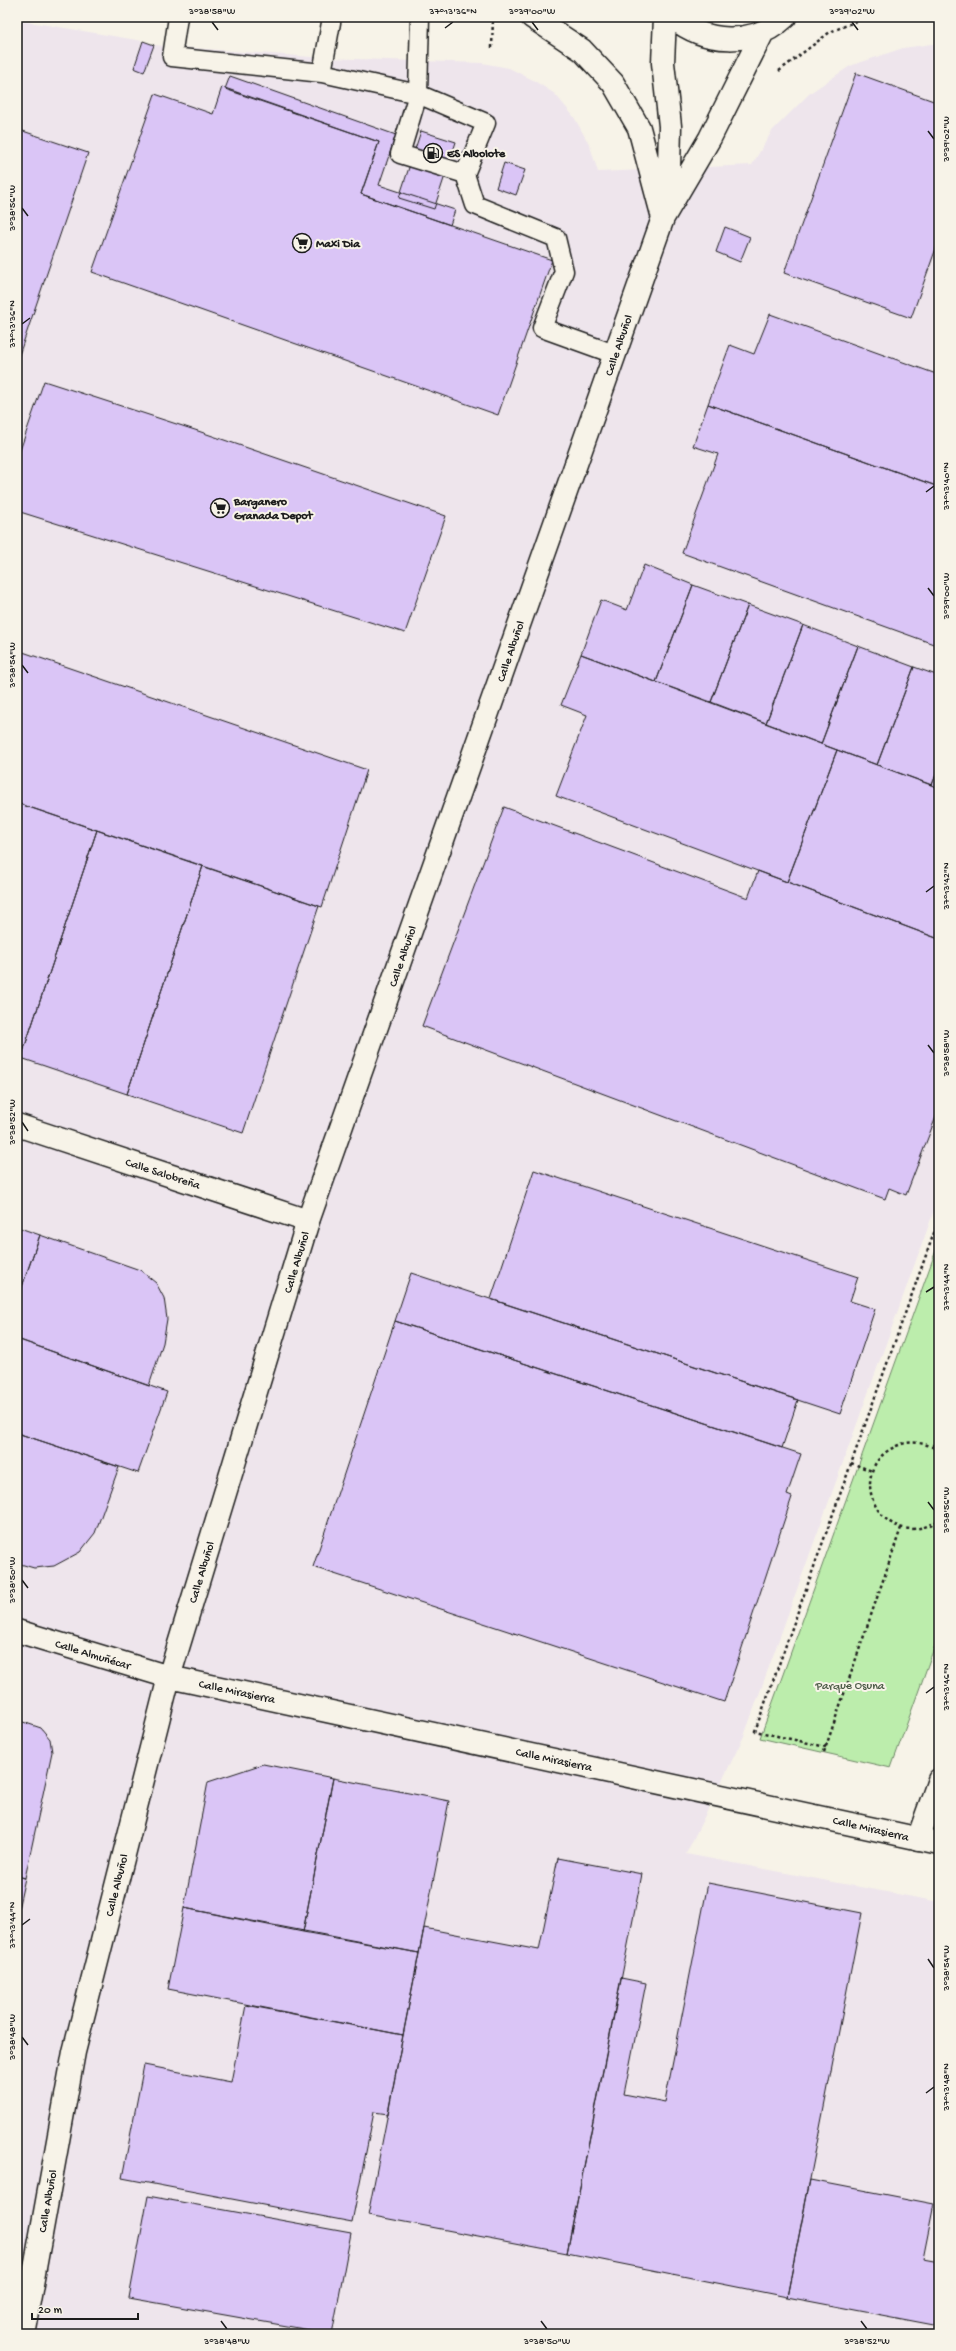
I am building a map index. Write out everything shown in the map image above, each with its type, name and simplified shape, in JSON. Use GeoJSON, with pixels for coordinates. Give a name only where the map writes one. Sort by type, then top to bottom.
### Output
{"type":"FeatureCollection","features":[{"type":"Feature","properties":{"kind":"street"},"geometry":{"type":"LineString","coordinates":[[532,17],[582,50],[613,83],[638,128],[663,218]]}},
{"type":"Feature","properties":{"kind":"street","name":"Calle Albuñol"},"geometry":{"type":"LineString","coordinates":[[663,218],[669,169],[670,126],[663,63],[665,17]]}},
{"type":"Feature","properties":{"kind":"street"},"geometry":{"type":"LineString","coordinates":[[672,17],[686,28],[710,38],[737,39],[763,32],[785,17]]}},
{"type":"Feature","properties":{"kind":"street","name":"Calle Albuñol"},"geometry":{"type":"LineString","coordinates":[[23,2334],[74,2052],[169,1677],[308,1221],[663,218],[710,138],[763,32]]}},
{"type":"Feature","properties":{"kind":"street","name":"Calle Salobreña"},"geometry":{"type":"LineString","coordinates":[[17,1125],[308,1221]]}},
{"type":"Feature","properties":{"kind":"street","name":"Calle Almuñécar"},"geometry":{"type":"LineString","coordinates":[[17,1631],[169,1677]]}},
{"type":"Feature","properties":{"kind":"street","name":"Calle Mirasierra"},"geometry":{"type":"LineString","coordinates":[[169,1677],[929,1841]]}},
{"type":"Feature","properties":{"kind":"street"},"geometry":{"type":"LineString","coordinates":[[929,1841],[939,1780]]}},
{"type":"Feature","properties":{"kind":"lane"},"geometry":{"type":"LineString","coordinates":[[178,17],[172,58],[322,73],[418,94],[486,123],[464,174],[475,205],[556,238],[564,271],[542,328],[614,354]]}},
{"type":"Feature","properties":{"kind":"lane"},"geometry":{"type":"LineString","coordinates":[[322,73],[332,17]]}},
{"type":"Feature","properties":{"kind":"lane"},"geometry":{"type":"LineString","coordinates":[[420,17],[418,94],[400,154],[464,174]]}},
{"type":"Feature","properties":{"kind":"path"},"geometry":{"type":"LineString","coordinates":[[492,48],[493,17]]}},
{"type":"Feature","properties":{"kind":"path"},"geometry":{"type":"LineString","coordinates":[[826,1747],[755,1731],[939,1219]]}},
{"type":"Feature","properties":{"kind":"path"},"geometry":{"type":"LineString","coordinates":[[933,1447],[939,1430]]}},
{"type":"Feature","properties":{"kind":"path"},"geometry":{"type":"LineString","coordinates":[[939,1451],[933,1447],[919,1443],[904,1443],[890,1448],[880,1458],[872,1470],[869,1485],[871,1499],[878,1512],[888,1522],[901,1528],[916,1529],[930,1526],[939,1520]]}},
{"type":"Feature","properties":{"kind":"path"},"geometry":{"type":"LineString","coordinates":[[851,1463],[872,1470]]}},
{"type":"Feature","properties":{"kind":"path"},"geometry":{"type":"LineString","coordinates":[[824,1752],[901,1528]]}},
{"type":"Feature","properties":{"kind":"shaded area"},"geometry":{"type":"Polygon","coordinates":[[[17,20],[143,41],[154,45],[325,58],[482,63],[509,68],[533,80],[555,94],[574,117],[590,146],[598,172],[752,165],[772,131],[810,93],[850,66],[903,48],[939,43],[939,1197],[744,1736],[686,1854],[939,1902],[939,2334],[17,2334],[17,20]]]}},
{"type":"Feature","properties":{"kind":"green space","name":"Parque Osuna"},"geometry":{"type":"Polygon","coordinates":[[[939,1242],[939,1634],[891,1768],[760,1738],[939,1242]]]}},
{"type":"Feature","properties":{"kind":"building"},"geometry":{"type":"Polygon","coordinates":[[[143,41],[154,45],[144,72],[134,68],[143,41]]]}},
{"type":"Feature","properties":{"kind":"building"},"geometry":{"type":"Polygon","coordinates":[[[856,73],[939,103],[939,240],[911,318],[784,273],[856,73]]]}},
{"type":"Feature","properties":{"kind":"building"},"geometry":{"type":"Polygon","coordinates":[[[230,76],[396,135],[379,185],[455,210],[450,225],[361,194],[379,142],[225,89],[230,76]]]}},
{"type":"Feature","properties":{"kind":"building","name":"Maxi Dia"},"geometry":{"type":"Polygon","coordinates":[[[222,87],[379,142],[361,194],[552,260],[498,415],[92,272],[155,94],[213,114],[222,87]]]}},
{"type":"Feature","properties":{"kind":"building"},"geometry":{"type":"Polygon","coordinates":[[[17,129],[88,153],[17,361],[17,129]]]}},
{"type":"Feature","properties":{"kind":"building"},"geometry":{"type":"Polygon","coordinates":[[[421,131],[456,142],[434,209],[399,198],[421,131]]]}},
{"type":"Feature","properties":{"kind":"building"},"geometry":{"type":"Polygon","coordinates":[[[504,163],[525,170],[516,195],[496,188],[504,163]]]}},
{"type":"Feature","properties":{"kind":"building"},"geometry":{"type":"Polygon","coordinates":[[[725,227],[750,237],[740,262],[716,252],[725,227]]]}},
{"type":"Feature","properties":{"kind":"building"},"geometry":{"type":"Polygon","coordinates":[[[770,314],[939,375],[939,487],[708,404],[730,345],[754,354],[770,314]]]}},
{"type":"Feature","properties":{"kind":"building","name":"Barganero Granada Depot"},"geometry":{"type":"Polygon","coordinates":[[[44,381],[198,431],[446,516],[405,633],[17,511],[17,459],[44,381]]]}},
{"type":"Feature","properties":{"kind":"building"},"geometry":{"type":"Polygon","coordinates":[[[708,404],[939,487],[939,646],[682,553],[718,454],[693,446],[708,404]]]}},
{"type":"Feature","properties":{"kind":"building"},"geometry":{"type":"Polygon","coordinates":[[[644,565],[693,585],[656,682],[581,654],[601,600],[627,610],[644,565]]]}},
{"type":"Feature","properties":{"kind":"building"},"geometry":{"type":"Polygon","coordinates":[[[693,585],[748,605],[711,702],[656,682],[693,585]]]}},
{"type":"Feature","properties":{"kind":"building"},"geometry":{"type":"Polygon","coordinates":[[[748,605],[803,625],[766,723],[711,702],[748,605]]]}},
{"type":"Feature","properties":{"kind":"building"},"geometry":{"type":"Polygon","coordinates":[[[803,625],[858,646],[821,744],[766,723],[803,625]]]}},
{"type":"Feature","properties":{"kind":"building"},"geometry":{"type":"Polygon","coordinates":[[[858,646],[914,667],[877,765],[821,744],[858,646]]]}},
{"type":"Feature","properties":{"kind":"building"},"geometry":{"type":"Polygon","coordinates":[[[17,650],[367,770],[322,907],[17,803],[17,650]]]}},
{"type":"Feature","properties":{"kind":"building"},"geometry":{"type":"Polygon","coordinates":[[[581,654],[837,750],[787,882],[556,796],[587,715],[561,705],[581,654]]]}},
{"type":"Feature","properties":{"kind":"building"},"geometry":{"type":"Polygon","coordinates":[[[914,667],[939,676],[939,767],[932,785],[877,765],[914,667]]]}},
{"type":"Feature","properties":{"kind":"building"},"geometry":{"type":"Polygon","coordinates":[[[837,750],[939,788],[939,939],[787,882],[837,750]]]}},
{"type":"Feature","properties":{"kind":"building"},"geometry":{"type":"Polygon","coordinates":[[[939,767],[939,788],[932,785],[939,767]]]}},
{"type":"Feature","properties":{"kind":"building"},"geometry":{"type":"Polygon","coordinates":[[[17,803],[97,830],[21,1058],[17,1056],[17,803]]]}},
{"type":"Feature","properties":{"kind":"building"},"geometry":{"type":"Polygon","coordinates":[[[504,807],[748,898],[758,871],[939,939],[939,1109],[906,1195],[889,1188],[885,1199],[422,1026],[504,807]]]}},
{"type":"Feature","properties":{"kind":"building"},"geometry":{"type":"Polygon","coordinates":[[[97,830],[203,866],[127,1094],[21,1058],[97,830]]]}},
{"type":"Feature","properties":{"kind":"building"},"geometry":{"type":"Polygon","coordinates":[[[203,866],[319,906],[243,1133],[127,1094],[203,866]]]}},
{"type":"Feature","properties":{"kind":"building"},"geometry":{"type":"Polygon","coordinates":[[[534,1170],[858,1277],[850,1301],[875,1309],[840,1414],[491,1299],[534,1170]]]}},
{"type":"Feature","properties":{"kind":"building"},"geometry":{"type":"Polygon","coordinates":[[[17,1227],[40,1235],[17,1301],[17,1227]]]}},
{"type":"Feature","properties":{"kind":"building"},"geometry":{"type":"Polygon","coordinates":[[[40,1235],[140,1270],[156,1283],[164,1298],[167,1319],[163,1343],[149,1386],[17,1339],[17,1301],[40,1235]]]}},
{"type":"Feature","properties":{"kind":"building"},"geometry":{"type":"Polygon","coordinates":[[[411,1273],[798,1400],[782,1448],[395,1321],[411,1273]]]}},
{"type":"Feature","properties":{"kind":"building"},"geometry":{"type":"Polygon","coordinates":[[[395,1321],[801,1454],[787,1495],[792,1497],[724,1702],[313,1567],[395,1321]]]}},
{"type":"Feature","properties":{"kind":"building"},"geometry":{"type":"Polygon","coordinates":[[[17,1339],[167,1392],[138,1473],[17,1433],[17,1339]]]}},
{"type":"Feature","properties":{"kind":"building"},"geometry":{"type":"Polygon","coordinates":[[[17,1433],[119,1467],[95,1533],[80,1552],[54,1566],[34,1568],[17,1563],[17,1433]]]}},
{"type":"Feature","properties":{"kind":"building"},"geometry":{"type":"Polygon","coordinates":[[[17,1720],[41,1728],[50,1739],[52,1752],[25,1878],[17,1876],[17,1720]]]}},
{"type":"Feature","properties":{"kind":"building"},"geometry":{"type":"Polygon","coordinates":[[[263,1764],[333,1778],[303,1932],[184,1908],[208,1782],[263,1764]]]}},
{"type":"Feature","properties":{"kind":"building"},"geometry":{"type":"Polygon","coordinates":[[[333,1778],[449,1801],[419,1953],[303,1932],[333,1778]]]}},
{"type":"Feature","properties":{"kind":"building"},"geometry":{"type":"Polygon","coordinates":[[[558,1858],[642,1874],[567,2253],[368,2215],[424,1928],[539,1950],[558,1858]]]}},
{"type":"Feature","properties":{"kind":"building"},"geometry":{"type":"Polygon","coordinates":[[[17,1876],[25,1878],[17,1914],[17,1876]]]}},
{"type":"Feature","properties":{"kind":"building"},"geometry":{"type":"Polygon","coordinates":[[[708,1883],[862,1913],[787,2297],[567,2253],[621,1978],[646,1983],[624,2094],[665,2102],[708,1883]]]}},
{"type":"Feature","properties":{"kind":"building"},"geometry":{"type":"Polygon","coordinates":[[[184,1908],[419,1953],[403,2035],[168,1989],[184,1908]]]}},
{"type":"Feature","properties":{"kind":"building"},"geometry":{"type":"Polygon","coordinates":[[[246,2005],[403,2035],[388,2114],[374,2112],[352,2222],[122,2178],[144,2065],[231,2082],[246,2005]]]}},
{"type":"Feature","properties":{"kind":"building"},"geometry":{"type":"Polygon","coordinates":[[[810,2180],[934,2204],[923,2259],[939,2262],[939,2326],[787,2297],[810,2180]]]}},
{"type":"Feature","properties":{"kind":"building"},"geometry":{"type":"Polygon","coordinates":[[[148,2196],[351,2233],[332,2334],[129,2298],[148,2196]]]}},
{"type":"Feature","properties":{"kind":"place","name":"ES Albolote"},"geometry":{"type":"Point","coordinates":[433,153]}},
{"type":"Feature","properties":{"kind":"place","name":"Maxi Dia"},"geometry":{"type":"Point","coordinates":[302,243]}},
{"type":"Feature","properties":{"kind":"place","name":"Barganero Granada Depot"},"geometry":{"type":"Point","coordinates":[220,508]}}]}
